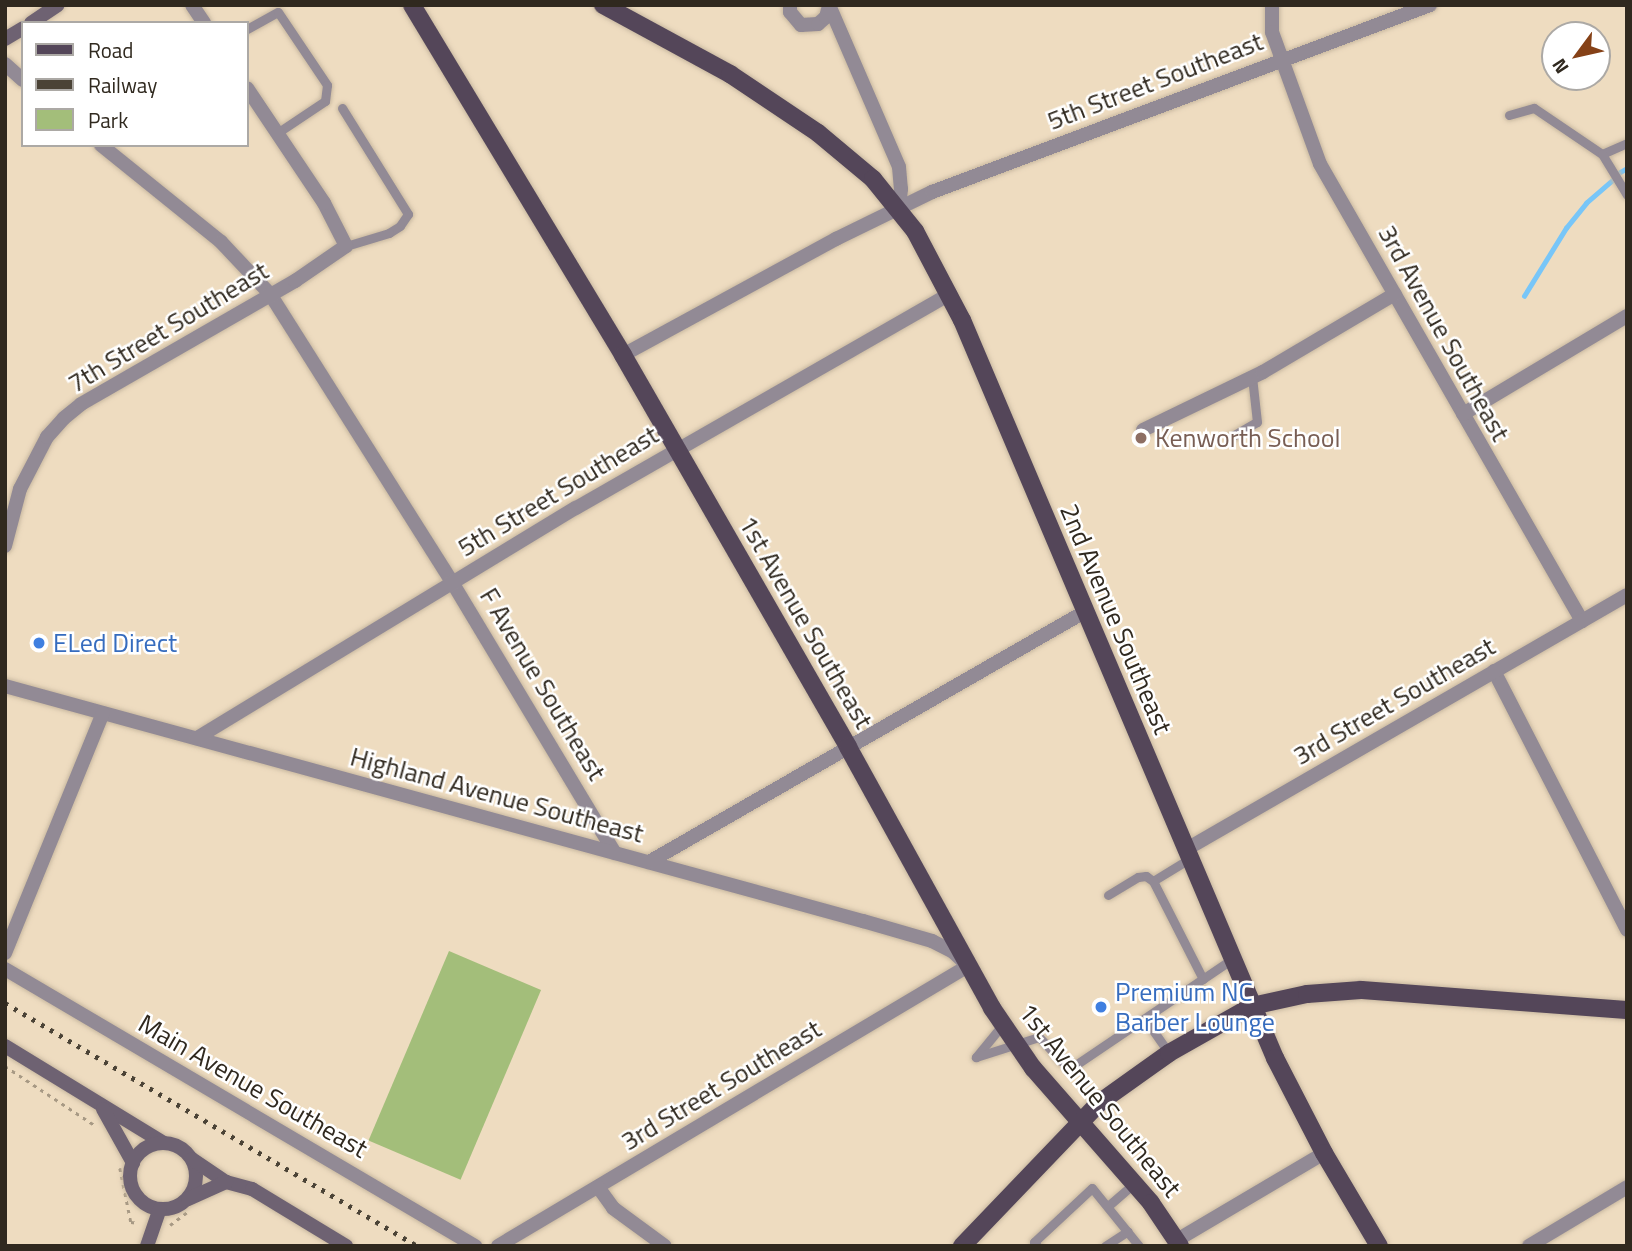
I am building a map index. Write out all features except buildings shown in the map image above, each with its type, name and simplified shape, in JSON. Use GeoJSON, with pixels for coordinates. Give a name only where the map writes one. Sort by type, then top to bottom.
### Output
{"type":"FeatureCollection","features":[{"type":"Feature","properties":{"kind":"main road"},"geometry":{"type":"LineString","coordinates":[[34,21],[58,5]]}},
{"type":"Feature","properties":{"kind":"main road","name":"1st Avenue Southeast"},"geometry":{"type":"LineString","coordinates":[[412,5],[623,355],[1003,1024],[1079,1121],[1134,1183],[1175,1244]]}},
{"type":"Feature","properties":{"kind":"main road","name":"2nd Avenue Southeast"},"geometry":{"type":"LineString","coordinates":[[603,5],[730,74],[790,112],[853,160],[899,208],[950,294],[1252,1006],[1324,1153],[1379,1246]]}},
{"type":"Feature","properties":{"kind":"main road"},"geometry":{"type":"LineString","coordinates":[[5,39],[21,29]]}},
{"type":"Feature","properties":{"kind":"main road"},"geometry":{"type":"LineString","coordinates":[[962,1246],[1079,1121],[1121,1086],[1169,1053],[1252,1006],[1307,994],[1361,990],[1627,1010]]}},
{"type":"Feature","properties":{"kind":"main road"},"geometry":{"type":"LineString","coordinates":[[5,1046],[102,1108],[164,1143],[176,1145],[226,1182],[252,1189],[346,1246]]}},
{"type":"Feature","properties":{"kind":"main road"},"geometry":{"type":"LineString","coordinates":[[102,1108],[127,1162],[133,1190],[139,1199],[160,1209],[180,1205],[226,1182]]}},
{"type":"Feature","properties":{"kind":"main road"},"geometry":{"type":"LineString","coordinates":[[127,1162],[144,1149],[164,1143]]}},
{"type":"Feature","properties":{"kind":"main road"},"geometry":{"type":"LineString","coordinates":[[188,1199],[196,1180],[192,1159]]}},
{"type":"Feature","properties":{"kind":"main road"},"geometry":{"type":"LineString","coordinates":[[147,1246],[160,1209]]}},
{"type":"Feature","properties":{"kind":"street"},"geometry":{"type":"LineString","coordinates":[[192,5],[203,21]]}},
{"type":"Feature","properties":{"kind":"street"},"geometry":{"type":"LineString","coordinates":[[790,5],[790,12],[801,25],[818,24],[826,17],[829,5]]}},
{"type":"Feature","properties":{"kind":"street"},"geometry":{"type":"LineString","coordinates":[[829,5],[899,167],[899,208]]}},
{"type":"Feature","properties":{"kind":"street","name":"3rd Avenue Southeast"},"geometry":{"type":"LineString","coordinates":[[1272,5],[1272,32],[1321,164],[1582,621]]}},
{"type":"Feature","properties":{"kind":"street","name":"5th Street Southeast"},"geometry":{"type":"LineString","coordinates":[[623,355],[932,192],[1430,5]]}},
{"type":"Feature","properties":{"kind":"street"},"geometry":{"type":"LineString","coordinates":[[5,64],[21,78]]}},
{"type":"Feature","properties":{"kind":"street"},"geometry":{"type":"LineString","coordinates":[[248,90],[324,203],[346,246]]}},
{"type":"Feature","properties":{"kind":"street","name":"F Avenue Southeast"},"geometry":{"type":"LineString","coordinates":[[103,147],[221,242],[270,294],[452,582],[615,853]]}},
{"type":"Feature","properties":{"kind":"street","name":"7th Street Southeast"},"geometry":{"type":"LineString","coordinates":[[5,546],[20,489],[47,438],[64,418],[81,404],[270,294],[346,246]]}},
{"type":"Feature","properties":{"kind":"street","name":"5th Street Southeast"},"geometry":{"type":"LineString","coordinates":[[197,738],[452,582],[677,449],[950,294]]}},
{"type":"Feature","properties":{"kind":"street"},"geometry":{"type":"LineString","coordinates":[[1143,430],[1252,377],[1395,294]]}},
{"type":"Feature","properties":{"kind":"street"},"geometry":{"type":"LineString","coordinates":[[1463,414],[1627,316]]}},
{"type":"Feature","properties":{"kind":"street","name":"3rd Street Southeast"},"geometry":{"type":"LineString","coordinates":[[1187,854],[1627,595]]}},
{"type":"Feature","properties":{"kind":"street"},"geometry":{"type":"LineString","coordinates":[[649,862],[1086,611]]}},
{"type":"Feature","properties":{"kind":"street"},"geometry":{"type":"LineString","coordinates":[[1494,671],[1627,930]]}},
{"type":"Feature","properties":{"kind":"street","name":"Highland Avenue Southeast"},"geometry":{"type":"LineString","coordinates":[[5,686],[932,941],[952,951],[968,966]]}},
{"type":"Feature","properties":{"kind":"street"},"geometry":{"type":"LineString","coordinates":[[5,953],[103,713]]}},
{"type":"Feature","properties":{"kind":"street","name":"3rd Street Southeast"},"geometry":{"type":"LineString","coordinates":[[498,1246],[968,966]]}},
{"type":"Feature","properties":{"kind":"street","name":"Main Avenue Southeast"},"geometry":{"type":"LineString","coordinates":[[5,969],[475,1246]]}},
{"type":"Feature","properties":{"kind":"street"},"geometry":{"type":"LineString","coordinates":[[1175,1244],[1324,1153]]}},
{"type":"Feature","properties":{"kind":"street"},"geometry":{"type":"LineString","coordinates":[[598,1187],[613,1208],[665,1246]]}},
{"type":"Feature","properties":{"kind":"street"},"geometry":{"type":"LineString","coordinates":[[1529,1246],[1627,1187]]}},
{"type":"Feature","properties":{"kind":"lane"},"geometry":{"type":"LineString","coordinates":[[248,28],[278,12],[329,91],[325,100],[277,133]]}},
{"type":"Feature","properties":{"kind":"lane"},"geometry":{"type":"LineString","coordinates":[[342,108],[408,214],[390,233],[346,246]]}},
{"type":"Feature","properties":{"kind":"lane"},"geometry":{"type":"LineString","coordinates":[[1509,115],[1534,108],[1602,154],[1627,195]]}},
{"type":"Feature","properties":{"kind":"lane"},"geometry":{"type":"LineString","coordinates":[[1602,154],[1627,143]]}},
{"type":"Feature","properties":{"kind":"lane"},"geometry":{"type":"LineString","coordinates":[[1229,438],[1257,422],[1252,377]]}},
{"type":"Feature","properties":{"kind":"lane"},"geometry":{"type":"LineString","coordinates":[[1153,881],[1187,854]]}},
{"type":"Feature","properties":{"kind":"lane"},"geometry":{"type":"LineString","coordinates":[[1108,895],[1138,877],[1146,876],[1153,881],[1203,979]]}},
{"type":"Feature","properties":{"kind":"lane"},"geometry":{"type":"LineString","coordinates":[[1003,1024],[976,1057],[1039,1037],[1061,1061],[1074,1066],[1231,959]]}},
{"type":"Feature","properties":{"kind":"lane"},"geometry":{"type":"LineString","coordinates":[[1145,1019],[1169,1053]]}},
{"type":"Feature","properties":{"kind":"lane"},"geometry":{"type":"LineString","coordinates":[[1108,1206],[1134,1183]]}},
{"type":"Feature","properties":{"kind":"lane"},"geometry":{"type":"LineString","coordinates":[[1037,1246],[1034,1242],[1092,1188],[1139,1246]]}},
{"type":"Feature","properties":{"kind":"lane"},"geometry":{"type":"LineString","coordinates":[[1105,1246],[1128,1230]]}},
{"type":"Feature","properties":{"kind":"path"},"geometry":{"type":"LineString","coordinates":[[6,1067],[106,1132]]}},
{"type":"Feature","properties":{"kind":"path"},"geometry":{"type":"LineString","coordinates":[[127,1162],[120,1175],[131,1222]]}},
{"type":"Feature","properties":{"kind":"green space"},"geometry":{"type":"Polygon","coordinates":[[[449,951],[541,990],[461,1180],[369,1141],[449,951]]]}},
{"type":"Feature","properties":{"kind":"waterway"},"geometry":{"type":"LineString","coordinates":[[1617,174],[1627,168]]}},
{"type":"Feature","properties":{"kind":"waterway"},"geometry":{"type":"LineString","coordinates":[[1524,296],[1566,228],[1586,203],[1614,179]]}},
{"type":"Feature","properties":{"kind":"railway"},"geometry":{"type":"LineString","coordinates":[[5,1003],[417,1246]]}},
{"type":"Feature","properties":{"kind":"place","name":"Kenworth School"},"geometry":{"type":"Point","coordinates":[1141,438]}},
{"type":"Feature","properties":{"kind":"place","name":"ELed Direct"},"geometry":{"type":"Point","coordinates":[39,643]}},
{"type":"Feature","properties":{"kind":"place","name":"Premium NC Barber Lounge"},"geometry":{"type":"Point","coordinates":[1101,1007]}}]}
